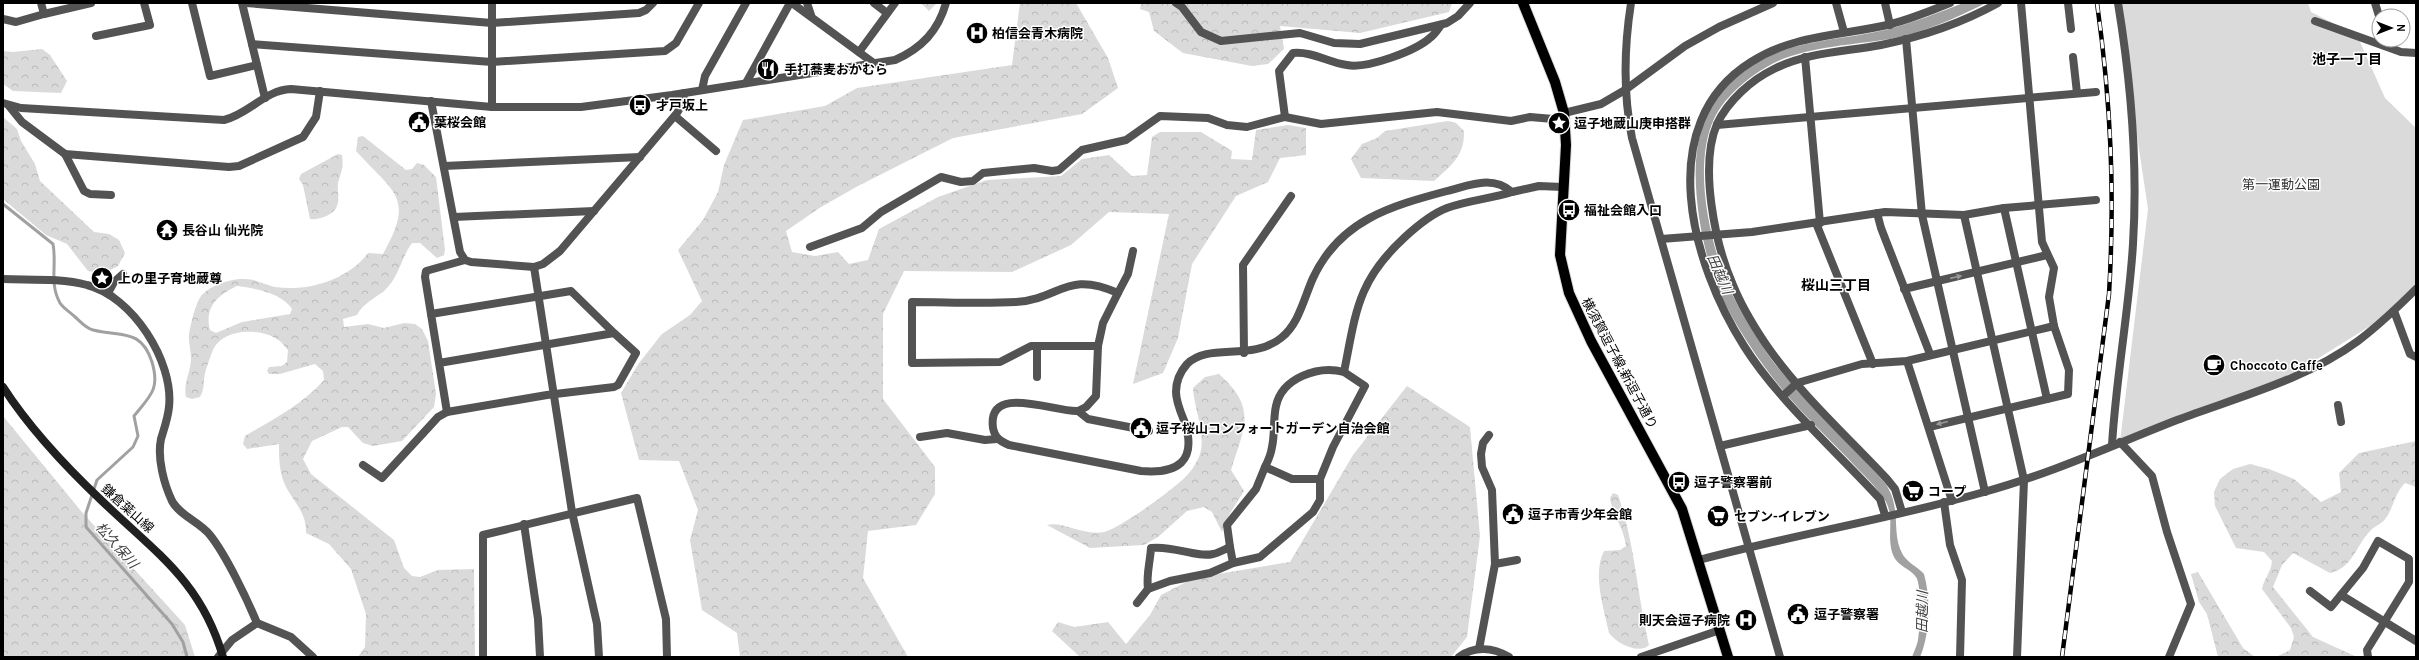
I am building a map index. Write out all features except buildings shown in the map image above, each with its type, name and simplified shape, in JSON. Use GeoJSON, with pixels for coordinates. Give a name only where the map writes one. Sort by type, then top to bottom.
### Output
{"type":"FeatureCollection","features":[{"type":"Feature","properties":{"kind":"main road","name":"横須賀逗子線;新逗子通り"},"geometry":{"type":"LineString","coordinates":[[1523,3],[1555,82],[1565,116],[1566,145],[1560,255],[1569,293],[1591,341],[1676,495],[1699,560],[1728,657]]}},
{"type":"Feature","properties":{"kind":"main road","name":"鎌倉葉山線"},"geometry":{"type":"LineString","coordinates":[[3,387],[24,416],[82,482],[153,547],[180,575],[200,603],[221,655]]}},
{"type":"Feature","properties":{"kind":"street"},"geometry":{"type":"LineString","coordinates":[[41,3],[44,14]]}},
{"type":"Feature","properties":{"kind":"street"},"geometry":{"type":"LineString","coordinates":[[3,19],[16,22],[91,3]]}},
{"type":"Feature","properties":{"kind":"street"},"geometry":{"type":"LineString","coordinates":[[96,36],[150,25],[144,3]]}},
{"type":"Feature","properties":{"kind":"street"},"geometry":{"type":"LineString","coordinates":[[192,3],[210,76],[257,65]]}},
{"type":"Feature","properties":{"kind":"street"},"geometry":{"type":"LineString","coordinates":[[242,3],[265,98]]}},
{"type":"Feature","properties":{"kind":"street"},"geometry":{"type":"LineString","coordinates":[[246,3],[492,23],[639,13],[646,10],[653,3]]}},
{"type":"Feature","properties":{"kind":"street"},"geometry":{"type":"LineString","coordinates":[[492,3],[492,107]]}},
{"type":"Feature","properties":{"kind":"street"},"geometry":{"type":"LineString","coordinates":[[252,44],[492,62],[665,51],[676,43],[699,3]]}},
{"type":"Feature","properties":{"kind":"street"},"geometry":{"type":"LineString","coordinates":[[702,90],[705,76],[746,3]]}},
{"type":"Feature","properties":{"kind":"street"},"geometry":{"type":"LineString","coordinates":[[746,83],[791,3],[811,15],[875,64]]}},
{"type":"Feature","properties":{"kind":"street"},"geometry":{"type":"LineString","coordinates":[[807,3],[811,15]]}},
{"type":"Feature","properties":{"kind":"street"},"geometry":{"type":"LineString","coordinates":[[874,3],[887,13]]}},
{"type":"Feature","properties":{"kind":"street"},"geometry":{"type":"LineString","coordinates":[[859,52],[895,3]]}},
{"type":"Feature","properties":{"kind":"street"},"geometry":{"type":"LineString","coordinates":[[6,104],[224,120],[241,113],[282,89],[320,91],[492,107],[581,106],[684,93],[895,60],[921,45],[933,34],[942,19],[946,3]]}},
{"type":"Feature","properties":{"kind":"street"},"geometry":{"type":"LineString","coordinates":[[1176,3],[1187,12],[1201,32],[1221,41],[1293,33],[1334,43],[1360,44],[1441,25],[1458,16],[1470,3]]}},
{"type":"Feature","properties":{"kind":"street"},"geometry":{"type":"LineString","coordinates":[[1631,3],[1625,47],[1625,90],[1632,138],[1780,657]]}},
{"type":"Feature","properties":{"kind":"street"},"geometry":{"type":"LineString","coordinates":[[810,247],[862,228],[880,212],[941,177],[962,182],[973,181],[983,173],[1034,168],[1052,171],[1059,170],[1082,150],[1126,140],[1160,116],[1208,118],[1227,125],[1247,127],[1285,117],[1321,124],[1438,112],[1511,121],[1530,117],[1565,116],[1601,104],[1625,90],[1685,46],[1719,27],[1773,3]]}},
{"type":"Feature","properties":{"kind":"street"},"geometry":{"type":"LineString","coordinates":[[1836,3],[1844,32]]}},
{"type":"Feature","properties":{"kind":"street"},"geometry":{"type":"LineString","coordinates":[[1885,3],[1890,24]]}},
{"type":"Feature","properties":{"kind":"street"},"geometry":{"type":"LineString","coordinates":[[1886,515],[1880,499],[1784,395],[1744,346],[1724,311],[1713,289],[1699,236],[1690,175],[1692,148],[1703,114],[1720,88],[1739,70],[1764,54],[1803,39],[1890,24],[1950,3]]}},
{"type":"Feature","properties":{"kind":"street"},"geometry":{"type":"LineString","coordinates":[[1901,512],[1894,489],[1887,479],[1796,384],[1765,342],[1746,312],[1733,285],[1716,234],[1710,173],[1711,149],[1717,125],[1732,101],[1754,81],[1772,69],[1805,57],[1906,39],[1965,18],[1998,3]]}},
{"type":"Feature","properties":{"kind":"street"},"geometry":{"type":"LineString","coordinates":[[1929,427],[2068,394],[2070,382],[2069,370],[2054,326],[2049,297],[2054,268],[2042,242],[2028,98],[2021,3]]}},
{"type":"Feature","properties":{"kind":"street"},"geometry":{"type":"LineString","coordinates":[[2068,3],[2071,29]]}},
{"type":"Feature","properties":{"kind":"street"},"geometry":{"type":"LineString","coordinates":[[2112,445],[2117,370],[2130,282],[2134,216],[2131,114],[2126,56],[2118,3]]}},
{"type":"Feature","properties":{"kind":"street"},"geometry":{"type":"LineString","coordinates":[[2315,21],[2371,38]]}},
{"type":"Feature","properties":{"kind":"street"},"geometry":{"type":"LineString","coordinates":[[1285,117],[1279,71],[1293,52],[1302,52],[1348,66],[1364,65],[1414,49],[1431,37],[1441,25]]}},
{"type":"Feature","properties":{"kind":"street"},"geometry":{"type":"LineString","coordinates":[[1906,39],[1922,215],[1985,492]]}},
{"type":"Feature","properties":{"kind":"street"},"geometry":{"type":"LineString","coordinates":[[2393,48],[2401,52],[2416,53]]}},
{"type":"Feature","properties":{"kind":"street"},"geometry":{"type":"LineString","coordinates":[[1805,57],[1818,223],[1873,364]]}},
{"type":"Feature","properties":{"kind":"street"},"geometry":{"type":"LineString","coordinates":[[2073,57],[2077,93]]}},
{"type":"Feature","properties":{"kind":"street"},"geometry":{"type":"LineString","coordinates":[[65,154],[229,167],[239,166],[303,137],[316,118],[320,91]]}},
{"type":"Feature","properties":{"kind":"street"},"geometry":{"type":"LineString","coordinates":[[1717,125],[2096,92]]}},
{"type":"Feature","properties":{"kind":"street"},"geometry":{"type":"LineString","coordinates":[[447,412],[425,277],[426,271],[465,260],[471,262],[534,267],[548,260],[560,251],[675,116],[683,103],[684,93]]}},
{"type":"Feature","properties":{"kind":"street"},"geometry":{"type":"LineString","coordinates":[[431,101],[460,252],[465,260]]}},
{"type":"Feature","properties":{"kind":"street"},"geometry":{"type":"LineString","coordinates":[[6,104],[22,122],[65,154],[84,191],[90,194],[111,195]]}},
{"type":"Feature","properties":{"kind":"street"},"geometry":{"type":"LineString","coordinates":[[675,116],[716,151]]}},
{"type":"Feature","properties":{"kind":"street"},"geometry":{"type":"LineString","coordinates":[[444,166],[640,157]]}},
{"type":"Feature","properties":{"kind":"street"},"geometry":{"type":"LineString","coordinates":[[920,437],[947,433],[985,440],[997,439],[1009,446],[1141,471],[1156,472],[1172,469],[1185,459],[1188,451],[1185,426],[1176,393],[1181,373],[1187,364],[1204,354],[1244,353],[1269,346],[1281,338],[1292,326],[1323,260],[1334,246],[1361,222],[1396,205],[1473,184],[1499,183],[1512,192]]}},
{"type":"Feature","properties":{"kind":"street"},"geometry":{"type":"LineString","coordinates":[[1344,372],[1356,308],[1365,287],[1384,257],[1418,226],[1447,208],[1475,199],[1494,198],[1539,186],[1564,187]]}},
{"type":"Feature","properties":{"kind":"street"},"geometry":{"type":"LineString","coordinates":[[1244,353],[1243,265],[1291,196]]}},
{"type":"Feature","properties":{"kind":"street"},"geometry":{"type":"LineString","coordinates":[[1661,239],[1752,232],[1877,213],[1964,215],[2004,208],[2096,200]]}},
{"type":"Feature","properties":{"kind":"street"},"geometry":{"type":"LineString","coordinates":[[2004,208],[2047,399]]}},
{"type":"Feature","properties":{"kind":"street"},"geometry":{"type":"LineString","coordinates":[[454,217],[594,211]]}},
{"type":"Feature","properties":{"kind":"street"},"geometry":{"type":"LineString","coordinates":[[1877,213],[1880,228],[1930,354]]}},
{"type":"Feature","properties":{"kind":"street"},"geometry":{"type":"LineString","coordinates":[[1964,215],[2024,480],[2017,657]]}},
{"type":"Feature","properties":{"kind":"street"},"geometry":{"type":"LineString","coordinates":[[1078,411],[1086,407],[1096,396],[1098,346],[1103,323],[1128,274],[1133,251]]}},
{"type":"Feature","properties":{"kind":"street"},"geometry":{"type":"LineString","coordinates":[[1904,289],[2047,255]]}},
{"type":"Feature","properties":{"kind":"street"},"geometry":{"type":"LineString","coordinates":[[534,267],[572,512],[597,624],[599,657]]}},
{"type":"Feature","properties":{"kind":"street"},"geometry":{"type":"LineString","coordinates":[[108,293],[114,282],[123,274]]}},
{"type":"Feature","properties":{"kind":"street"},"geometry":{"type":"LineString","coordinates":[[3,279],[51,281],[88,285],[108,293],[137,320],[148,335],[162,363],[168,382],[169,407],[161,441],[160,455],[162,468],[172,501],[178,509],[204,528],[213,539],[257,623],[291,637],[313,657]]}},
{"type":"Feature","properties":{"kind":"street"},"geometry":{"type":"LineString","coordinates":[[1098,346],[1037,346],[1024,349],[1000,362],[912,363],[912,302],[1028,301],[1065,286],[1077,284],[1104,287],[1118,293]]}},
{"type":"Feature","properties":{"kind":"street"},"geometry":{"type":"LineString","coordinates":[[1699,560],[1748,547],[1948,502],[2024,480],[2307,371],[2358,341],[2394,311],[2416,288]]}},
{"type":"Feature","properties":{"kind":"street"},"geometry":{"type":"LineString","coordinates":[[363,465],[382,478],[438,417],[447,412],[614,387],[618,385],[636,353],[571,291],[431,314]]}},
{"type":"Feature","properties":{"kind":"street"},"geometry":{"type":"LineString","coordinates":[[2394,311],[2410,354],[2416,357]]}},
{"type":"Feature","properties":{"kind":"street"},"geometry":{"type":"LineString","coordinates":[[1784,395],[1796,384],[1862,364],[1907,361],[1930,354],[2054,326]]}},
{"type":"Feature","properties":{"kind":"street"},"geometry":{"type":"LineString","coordinates":[[439,363],[614,333]]}},
{"type":"Feature","properties":{"kind":"street"},"geometry":{"type":"LineString","coordinates":[[1037,346],[1037,377]]}},
{"type":"Feature","properties":{"kind":"street"},"geometry":{"type":"LineString","coordinates":[[1907,361],[1929,427],[1948,502],[1950,545],[1962,580],[1960,657]]}},
{"type":"Feature","properties":{"kind":"street"},"geometry":{"type":"LineString","coordinates":[[1137,603],[1148,589],[1184,577],[1210,573],[1233,563],[1260,556],[1313,512],[1320,500],[1320,478],[1333,447],[1365,386],[1344,372],[1333,369],[1319,370],[1293,382],[1280,395],[1276,406],[1272,447],[1266,467],[1256,489],[1227,525],[1233,563]]}},
{"type":"Feature","properties":{"kind":"street"},"geometry":{"type":"LineString","coordinates":[[997,439],[994,431],[994,416],[1003,404],[1010,401],[1078,411],[1088,419],[1149,431]]}},
{"type":"Feature","properties":{"kind":"street"},"geometry":{"type":"LineString","coordinates":[[2338,405],[2341,422]]}},
{"type":"Feature","properties":{"kind":"street"},"geometry":{"type":"LineString","coordinates":[[1720,446],[1811,425]]}},
{"type":"Feature","properties":{"kind":"street"},"geometry":{"type":"LineString","coordinates":[[1479,649],[1495,564],[1492,490],[1482,467],[1481,454],[1483,443],[1489,435]]}},
{"type":"Feature","properties":{"kind":"street"},"geometry":{"type":"LineString","coordinates":[[2120,442],[2152,476],[2167,532],[2191,604],[2169,657]]}},
{"type":"Feature","properties":{"kind":"street"},"geometry":{"type":"LineString","coordinates":[[1266,467],[1292,479],[1320,478]]}},
{"type":"Feature","properties":{"kind":"street"},"geometry":{"type":"LineString","coordinates":[[483,657],[483,535],[572,512],[638,498],[666,618],[667,657]]}},
{"type":"Feature","properties":{"kind":"street"},"geometry":{"type":"LineString","coordinates":[[524,524],[538,619],[540,657]]}},
{"type":"Feature","properties":{"kind":"street"},"geometry":{"type":"LineString","coordinates":[[2310,591],[2330,607],[2363,568],[2378,541],[2409,559],[2409,582],[2367,650],[2368,657]]}},
{"type":"Feature","properties":{"kind":"street"},"geometry":{"type":"LineString","coordinates":[[1148,589],[1146,573],[1150,566],[1151,548],[1172,547],[1202,554],[1212,554],[1230,547]]}},
{"type":"Feature","properties":{"kind":"street"},"geometry":{"type":"LineString","coordinates":[[1495,564],[1517,560]]}},
{"type":"Feature","properties":{"kind":"street"},"geometry":{"type":"LineString","coordinates":[[2341,595],[2416,641]]}},
{"type":"Feature","properties":{"kind":"street"},"geometry":{"type":"LineString","coordinates":[[221,655],[244,630],[257,623]]}},
{"type":"Feature","properties":{"kind":"street"},"geometry":{"type":"LineString","coordinates":[[1641,657],[1720,630]]}},
{"type":"Feature","properties":{"kind":"street"},"geometry":{"type":"LineString","coordinates":[[1459,657],[1471,649],[1496,650],[1509,657]]}},
{"type":"Feature","properties":{"kind":"green space"},"geometry":{"type":"Polygon","coordinates":[[[921,3],[937,3],[929,11],[921,3]]]}},
{"type":"Feature","properties":{"kind":"green space"},"geometry":{"type":"Polygon","coordinates":[[[1020,3],[1076,3],[1108,58],[1118,88],[1082,114],[953,138],[858,186],[821,207],[786,231],[792,252],[815,256],[838,252],[849,264],[868,260],[879,229],[938,197],[987,180],[1061,176],[1082,159],[1109,155],[1132,176],[1147,175],[1152,137],[1160,132],[1201,132],[1232,151],[1231,159],[1252,160],[1256,130],[1288,125],[1306,128],[1306,155],[1280,158],[1268,182],[1236,196],[1192,264],[1178,338],[1163,373],[1133,384],[1169,214],[1109,212],[1071,245],[1012,272],[904,271],[883,314],[883,399],[935,467],[935,494],[916,525],[868,531],[863,578],[908,657],[740,657],[737,633],[702,610],[690,540],[698,510],[679,461],[639,460],[621,393],[639,363],[662,334],[690,315],[702,301],[678,250],[703,220],[718,192],[724,165],[743,120],[825,106],[857,88],[1012,65],[1020,3]]]}},
{"type":"Feature","properties":{"kind":"green space"},"geometry":{"type":"Polygon","coordinates":[[[1141,3],[1452,3],[1449,12],[1360,33],[1280,26],[1284,49],[1268,64],[1252,66],[1183,53],[1154,31],[1149,12],[1140,9],[1141,3]]]}},
{"type":"Feature","properties":{"kind":"green space","name":"第一運動公園"},"geometry":{"type":"Polygon","coordinates":[[[2117,3],[2308,3],[2311,12],[2357,35],[2385,98],[2416,128],[2416,289],[2394,311],[2282,381],[2120,442],[2148,209],[2117,3]]]}},
{"type":"Feature","properties":{"kind":"green space"},"geometry":{"type":"Polygon","coordinates":[[[42,49],[50,55],[67,81],[61,93],[13,91],[3,84],[3,51],[13,52],[42,49]]]}},
{"type":"Feature","properties":{"kind":"green space"},"geometry":{"type":"Polygon","coordinates":[[[3,117],[17,129],[21,141],[35,164],[40,181],[94,232],[109,234],[119,240],[125,253],[118,266],[103,274],[88,271],[67,244],[46,235],[3,199],[3,117]]]}},
{"type":"Feature","properties":{"kind":"green space"},"geometry":{"type":"Polygon","coordinates":[[[1448,121],[1456,123],[1464,131],[1464,139],[1456,159],[1434,181],[1361,178],[1351,159],[1362,144],[1377,138],[1385,131],[1448,121]]]}},
{"type":"Feature","properties":{"kind":"green space"},"geometry":{"type":"Polygon","coordinates":[[[363,136],[406,170],[412,169],[417,163],[424,165],[436,177],[445,250],[444,255],[437,258],[420,243],[412,243],[390,285],[366,304],[357,315],[343,319],[344,327],[368,324],[384,328],[404,323],[415,324],[422,329],[428,341],[436,394],[434,407],[402,441],[373,446],[363,443],[348,427],[342,427],[312,441],[303,459],[311,474],[394,540],[404,568],[412,576],[420,577],[438,570],[474,569],[475,657],[358,657],[365,647],[366,614],[351,569],[329,544],[306,533],[306,526],[302,513],[283,480],[280,464],[279,444],[247,449],[243,444],[245,436],[287,411],[315,389],[324,380],[323,371],[315,364],[280,374],[269,374],[267,371],[269,367],[282,366],[287,362],[288,350],[278,340],[270,335],[242,332],[225,337],[218,343],[213,350],[205,373],[203,391],[200,397],[192,399],[186,397],[186,382],[191,358],[189,334],[197,304],[205,292],[222,283],[240,279],[249,279],[275,287],[300,288],[313,286],[338,277],[350,270],[368,253],[383,254],[393,235],[398,220],[399,208],[396,197],[390,187],[356,151],[358,137],[363,136]],[[237,286],[224,293],[214,303],[209,315],[210,330],[216,333],[242,322],[290,314],[292,309],[282,299],[275,295],[237,286]]]}},
{"type":"Feature","properties":{"kind":"green space"},"geometry":{"type":"Polygon","coordinates":[[[338,154],[342,155],[343,163],[338,183],[337,206],[333,212],[326,216],[318,219],[310,219],[303,185],[299,179],[301,174],[338,154]]]}},
{"type":"Feature","properties":{"kind":"green space"},"geometry":{"type":"Polygon","coordinates":[[[1219,374],[1231,386],[1239,398],[1243,408],[1244,419],[1240,442],[1231,470],[1244,491],[1229,515],[1222,532],[1212,512],[1204,507],[1187,511],[1158,537],[1144,545],[1090,548],[1047,525],[1060,525],[1096,533],[1104,532],[1112,529],[1135,515],[1174,487],[1191,471],[1200,454],[1202,438],[1193,388],[1205,377],[1219,374]]]}},
{"type":"Feature","properties":{"kind":"green space"},"geometry":{"type":"Polygon","coordinates":[[[1407,386],[1470,427],[1480,536],[1467,637],[1451,657],[1080,657],[1052,631],[1058,622],[1074,627],[1108,622],[1126,644],[1150,615],[1161,595],[1194,578],[1290,562],[1353,455],[1407,386]]]}},
{"type":"Feature","properties":{"kind":"green space"},"geometry":{"type":"Polygon","coordinates":[[[3,416],[81,511],[185,625],[195,657],[3,657],[3,416]]]}},
{"type":"Feature","properties":{"kind":"green space"},"geometry":{"type":"Polygon","coordinates":[[[2416,441],[2416,487],[2405,483],[2401,487],[2386,518],[2371,530],[2349,561],[2338,570],[2330,573],[2293,553],[2282,565],[2273,587],[2313,637],[2357,657],[2276,657],[2290,650],[2294,637],[2291,628],[2262,589],[2272,561],[2264,552],[2236,548],[2215,506],[2214,492],[2220,479],[2233,469],[2250,464],[2269,469],[2294,479],[2321,502],[2341,492],[2339,473],[2359,453],[2416,441]]]}},
{"type":"Feature","properties":{"kind":"green space"},"geometry":{"type":"Polygon","coordinates":[[[1613,493],[1618,495],[1624,513],[1649,645],[1640,649],[1622,644],[1609,633],[1600,592],[1599,570],[1604,551],[1620,550],[1626,546],[1623,532],[1611,505],[1610,498],[1613,493]]]}},
{"type":"Feature","properties":{"kind":"green space"},"geometry":{"type":"Polygon","coordinates":[[[2198,572],[2243,648],[2255,657],[2218,657],[2207,614],[2199,602],[2191,574],[2198,572]]]}},
{"type":"Feature","properties":{"kind":"water","name":"田越川"},"geometry":{"type":"Polygon","coordinates":[[[1963,3],[1986,3],[1951,19],[1914,33],[1890,39],[1805,52],[1778,61],[1759,71],[1741,85],[1725,101],[1719,110],[1714,119],[1708,138],[1704,159],[1704,182],[1710,229],[1730,290],[1748,324],[1769,356],[1781,371],[1885,483],[1894,502],[1899,546],[1905,558],[1924,574],[1928,594],[1928,627],[1926,638],[1920,657],[1912,657],[1919,634],[1920,607],[1918,582],[1911,571],[1901,565],[1893,555],[1890,542],[1889,508],[1868,479],[1781,388],[1748,344],[1727,308],[1713,277],[1707,257],[1699,217],[1696,175],[1697,154],[1700,135],[1706,117],[1716,100],[1729,84],[1746,69],[1762,59],[1796,46],[1885,30],[1925,18],[1963,3]]]}},
{"type":"Feature","properties":{"kind":"waterway","name":"松久保川"},"geometry":{"type":"LineString","coordinates":[[3,204],[53,244],[55,288],[57,296],[63,307],[90,329],[121,334],[136,339],[147,351],[152,362],[155,379],[154,385],[149,397],[134,416],[138,436],[133,447],[97,480],[86,513],[86,527],[172,624],[183,642],[187,657]]}},
{"type":"Feature","properties":{"kind":"railway"},"geometry":{"type":"LineString","coordinates":[[2062,657],[2109,294],[2111,257],[2112,184],[2109,112],[2097,3]]}},
{"type":"Feature","properties":{"kind":"place","name":"柏信会青木病院"},"geometry":{"type":"Point","coordinates":[977,33]}},
{"type":"Feature","properties":{"kind":"place","name":"手打蕎麦おかむら"},"geometry":{"type":"Point","coordinates":[768,69]}},
{"type":"Feature","properties":{"kind":"place","name":"才戸坂上"},"geometry":{"type":"Point","coordinates":[640,105]}},
{"type":"Feature","properties":{"kind":"place","name":"葉桜会館"},"geometry":{"type":"Point","coordinates":[419,122]}},
{"type":"Feature","properties":{"kind":"place","name":"逗子地蔵山庚申搭群"},"geometry":{"type":"Point","coordinates":[1559,123]}},
{"type":"Feature","properties":{"kind":"place","name":"福祉会館入口"},"geometry":{"type":"Point","coordinates":[1569,210]}},
{"type":"Feature","properties":{"kind":"place","name":"長谷山 仙光院"},"geometry":{"type":"Point","coordinates":[167,230]}},
{"type":"Feature","properties":{"kind":"place","name":"上の里子育地蔵尊"},"geometry":{"type":"Point","coordinates":[102,278]}},
{"type":"Feature","properties":{"kind":"place","name":"Choccoto Caffe"},"geometry":{"type":"Point","coordinates":[2214,365]}},
{"type":"Feature","properties":{"kind":"place","name":"逗子桜山コンフォートガーデン自治会館"},"geometry":{"type":"Point","coordinates":[1141,428]}},
{"type":"Feature","properties":{"kind":"place","name":"逗子警察署前"},"geometry":{"type":"Point","coordinates":[1679,482]}},
{"type":"Feature","properties":{"kind":"place","name":"コープ"},"geometry":{"type":"Point","coordinates":[1913,491]}},
{"type":"Feature","properties":{"kind":"place","name":"逗子市青少年会館"},"geometry":{"type":"Point","coordinates":[1513,514]}},
{"type":"Feature","properties":{"kind":"place","name":"セブン-イレブン"},"geometry":{"type":"Point","coordinates":[1718,516]}},
{"type":"Feature","properties":{"kind":"place","name":"逗子警察署"},"geometry":{"type":"Point","coordinates":[1798,614]}},
{"type":"Feature","properties":{"kind":"place","name":"則天会逗子病院"},"geometry":{"type":"Point","coordinates":[1746,620]}},
{"type":"Feature","properties":{"kind":"district","name":"池子一丁目"},"geometry":{"type":"Point","coordinates":[2347,59]}},
{"type":"Feature","properties":{"kind":"district","name":"桜山三丁目"},"geometry":{"type":"Point","coordinates":[1836,285]}}]}
